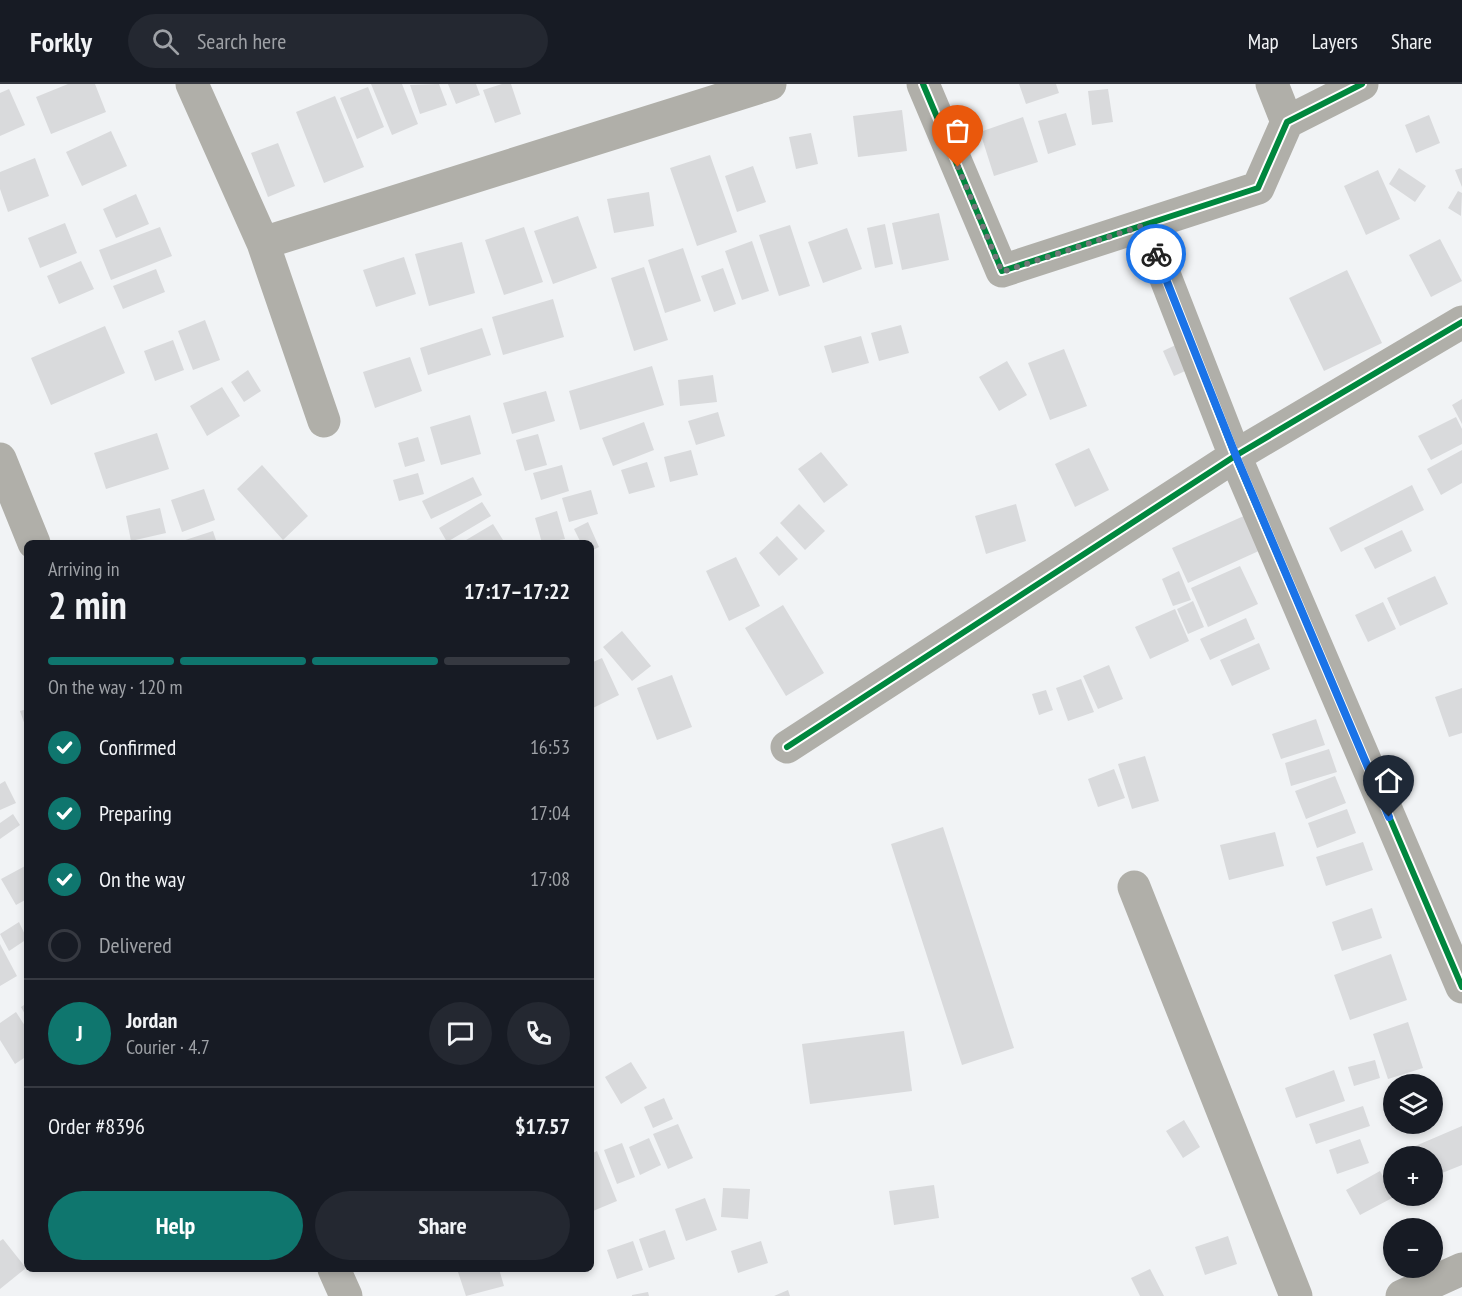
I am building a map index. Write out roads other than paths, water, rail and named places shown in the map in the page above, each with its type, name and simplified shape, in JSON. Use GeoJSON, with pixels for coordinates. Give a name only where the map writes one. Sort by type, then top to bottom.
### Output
{"type":"FeatureCollection","features":[{"type":"Feature","properties":{"kind":"street"},"geometry":{"type":"LineString","coordinates":[[192,84],[263,243],[324,421]]}},
{"type":"Feature","properties":{"kind":"street"},"geometry":{"type":"LineString","coordinates":[[263,243],[770,84]]}},
{"type":"Feature","properties":{"kind":"street"},"geometry":{"type":"LineString","coordinates":[[923,84],[1002,272],[1258,188],[1287,122],[1362,84]]}},
{"type":"Feature","properties":{"kind":"street"},"geometry":{"type":"LineString","coordinates":[[1272,84],[1287,122]]}},
{"type":"Feature","properties":{"kind":"street"},"geometry":{"type":"LineString","coordinates":[[1145,225],[1236,456],[1462,987]]}},
{"type":"Feature","properties":{"kind":"street"},"geometry":{"type":"LineString","coordinates":[[787,747],[1236,456],[1462,322]]}},
{"type":"Feature","properties":{"kind":"street"},"geometry":{"type":"LineString","coordinates":[[0,459],[33,540]]}},
{"type":"Feature","properties":{"kind":"street"},"geometry":{"type":"LineString","coordinates":[[1134,887],[1296,1296]]}},
{"type":"Feature","properties":{"kind":"street"},"geometry":{"type":"LineString","coordinates":[[1402,1296],[1462,1269]]}},
{"type":"Feature","properties":{"kind":"street"},"geometry":{"type":"LineString","coordinates":[[335,1272],[346,1296]]}}]}
